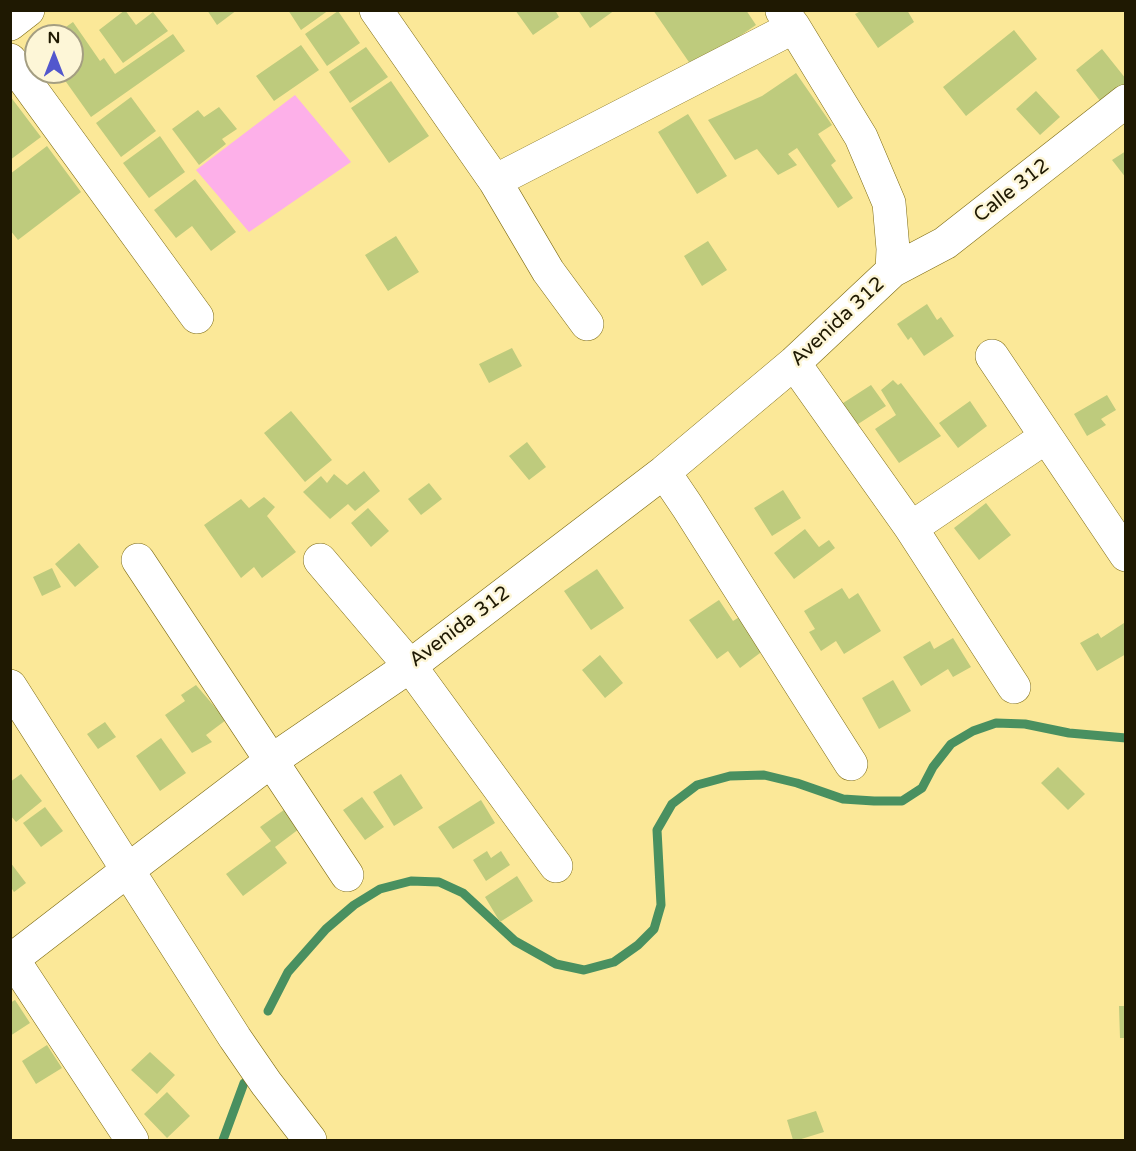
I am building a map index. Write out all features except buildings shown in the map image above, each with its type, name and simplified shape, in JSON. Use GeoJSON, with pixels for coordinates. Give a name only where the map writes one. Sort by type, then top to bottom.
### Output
{"type":"FeatureCollection","features":[{"type":"Feature","properties":{"kind":"street"},"geometry":{"type":"LineString","coordinates":[[10,24],[28,10]]}},
{"type":"Feature","properties":{"kind":"street"},"geometry":{"type":"LineString","coordinates":[[376,10],[495,181],[548,272],[587,324]]}},
{"type":"Feature","properties":{"kind":"street"},"geometry":{"type":"LineString","coordinates":[[495,181],[788,19],[861,138],[889,203],[894,249],[892,272]]}},
{"type":"Feature","properties":{"kind":"street"},"geometry":{"type":"LineString","coordinates":[[10,60],[197,317]]}},
{"type":"Feature","properties":{"kind":"street","name":"Calle 312"},"geometry":{"type":"LineString","coordinates":[[892,272],[945,243],[1125,101]]}},
{"type":"Feature","properties":{"kind":"street","name":"Avenida 312"},"geometry":{"type":"LineString","coordinates":[[11,959],[272,761],[410,666],[664,472],[794,363],[892,272]]}},
{"type":"Feature","properties":{"kind":"street"},"geometry":{"type":"LineString","coordinates":[[992,357],[1046,437],[1114,513],[1125,555]]}},
{"type":"Feature","properties":{"kind":"street"},"geometry":{"type":"LineString","coordinates":[[794,363],[911,528],[1014,687]]}},
{"type":"Feature","properties":{"kind":"street"},"geometry":{"type":"LineString","coordinates":[[911,528],[1046,437]]}},
{"type":"Feature","properties":{"kind":"street"},"geometry":{"type":"LineString","coordinates":[[664,472],[852,764]]}},
{"type":"Feature","properties":{"kind":"street"},"geometry":{"type":"LineString","coordinates":[[138,560],[347,875]]}},
{"type":"Feature","properties":{"kind":"street"},"geometry":{"type":"LineString","coordinates":[[320,560],[410,666],[556,867]]}},
{"type":"Feature","properties":{"kind":"street"},"geometry":{"type":"LineString","coordinates":[[10,686],[235,1038],[310,1140]]}},
{"type":"Feature","properties":{"kind":"street"},"geometry":{"type":"LineString","coordinates":[[11,959],[132,1140]]}},
{"type":"Feature","properties":{"kind":"shaded area"},"geometry":{"type":"Polygon","coordinates":[[[295,95],[351,162],[249,232],[196,170],[295,95]]]}},
{"type":"Feature","properties":{"kind":"waterway"},"geometry":{"type":"LineString","coordinates":[[268,1011],[288,972],[326,929],[354,905],[380,889],[411,881],[439,882],[463,893],[515,941],[556,964],[584,970],[614,962],[638,945],[654,929],[661,905],[657,830],[672,804],[697,785],[730,776],[764,775],[797,783],[843,799],[902,801],[922,788],[933,767],[951,744],[973,731],[996,723],[1025,724],[1069,733],[1126,738]]}},
{"type":"Feature","properties":{"kind":"waterway"},"geometry":{"type":"LineString","coordinates":[[223,1140],[244,1083]]}}]}
